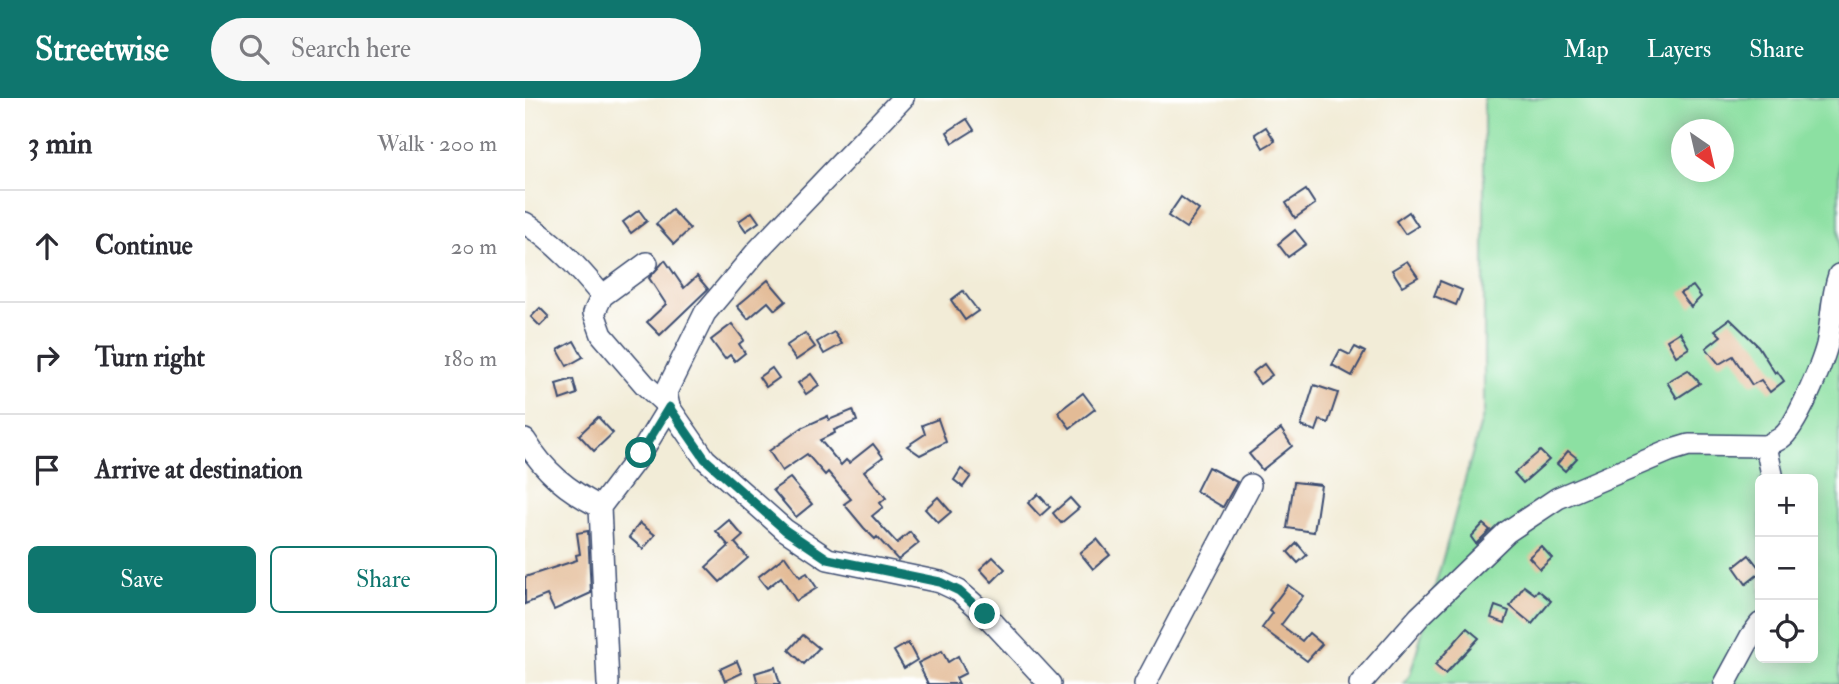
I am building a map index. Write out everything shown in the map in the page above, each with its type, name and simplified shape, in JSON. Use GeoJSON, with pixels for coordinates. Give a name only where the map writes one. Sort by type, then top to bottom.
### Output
{"type":"FeatureCollection","features":[{"type":"Feature","properties":{"kind":"street"},"geometry":{"type":"LineString","coordinates":[[608,684],[600,507],[641,453],[669,407],[666,392],[705,313],[758,250],[903,98]]}},
{"type":"Feature","properties":{"kind":"street"},"geometry":{"type":"LineString","coordinates":[[525,223],[549,238],[576,264],[602,296]]}},
{"type":"Feature","properties":{"kind":"street"},"geometry":{"type":"LineString","coordinates":[[647,263],[602,296],[594,313],[601,335],[645,385],[669,407],[705,459],[785,530],[828,559],[940,582],[959,591],[985,614],[1050,684]]}},
{"type":"Feature","properties":{"kind":"street"},"geometry":{"type":"LineString","coordinates":[[1360,684],[1419,617],[1507,532],[1558,498],[1689,445],[1766,446],[1783,437],[1800,410],[1827,345],[1832,295],[1839,275]]}},
{"type":"Feature","properties":{"kind":"street"},"geometry":{"type":"LineString","coordinates":[[1766,446],[1772,474]]}},
{"type":"Feature","properties":{"kind":"street"},"geometry":{"type":"LineString","coordinates":[[528,453],[574,493],[600,507]]}},
{"type":"Feature","properties":{"kind":"street"},"geometry":{"type":"LineString","coordinates":[[1145,684],[1250,485]]}},
{"type":"Feature","properties":{"kind":"street"},"geometry":{"type":"LineString","coordinates":[[1725,684],[1755,631]]}},
{"type":"Feature","properties":{"kind":"green space"},"geometry":{"type":"Polygon","coordinates":[[[1484,98],[1839,98],[1839,684],[1403,684],[1410,675],[1484,412],[1484,98]]]}},
{"type":"Feature","properties":{"kind":"building"},"geometry":{"type":"Polygon","coordinates":[[[967,119],[974,130],[953,143],[947,132],[967,119]]]}},
{"type":"Feature","properties":{"kind":"building"},"geometry":{"type":"Polygon","coordinates":[[[1266,127],[1275,141],[1263,148],[1255,134],[1266,127]]]}},
{"type":"Feature","properties":{"kind":"building"},"geometry":{"type":"Polygon","coordinates":[[[1306,190],[1315,204],[1295,218],[1286,203],[1306,190]]]}},
{"type":"Feature","properties":{"kind":"building"},"geometry":{"type":"Polygon","coordinates":[[[1181,197],[1199,210],[1186,228],[1168,216],[1181,197]]]}},
{"type":"Feature","properties":{"kind":"building"},"geometry":{"type":"Polygon","coordinates":[[[639,210],[647,221],[631,233],[623,222],[639,210]]]}},
{"type":"Feature","properties":{"kind":"building"},"geometry":{"type":"Polygon","coordinates":[[[672,210],[690,229],[674,244],[656,224],[672,210]]]}},
{"type":"Feature","properties":{"kind":"building"},"geometry":{"type":"Polygon","coordinates":[[[752,212],[759,222],[746,231],[739,221],[752,212]]]}},
{"type":"Feature","properties":{"kind":"building"},"geometry":{"type":"Polygon","coordinates":[[[1409,212],[1418,226],[1405,234],[1396,221],[1409,212]]]}},
{"type":"Feature","properties":{"kind":"building"},"geometry":{"type":"Polygon","coordinates":[[[1295,230],[1306,244],[1288,257],[1278,244],[1295,230]]]}},
{"type":"Feature","properties":{"kind":"building"},"geometry":{"type":"Polygon","coordinates":[[[665,260],[684,288],[697,276],[708,289],[660,335],[647,322],[666,304],[649,278],[665,260]]]}},
{"type":"Feature","properties":{"kind":"building"},"geometry":{"type":"Polygon","coordinates":[[[1407,261],[1418,277],[1402,286],[1392,270],[1407,261]]]}},
{"type":"Feature","properties":{"kind":"building"},"geometry":{"type":"Polygon","coordinates":[[[768,280],[786,301],[775,310],[768,302],[748,319],[737,306],[768,280]]]}},
{"type":"Feature","properties":{"kind":"building"},"geometry":{"type":"Polygon","coordinates":[[[1440,281],[1462,290],[1456,305],[1434,296],[1440,281]]]}},
{"type":"Feature","properties":{"kind":"building"},"geometry":{"type":"Polygon","coordinates":[[[1693,286],[1701,297],[1691,307],[1680,293],[1693,286]]]}},
{"type":"Feature","properties":{"kind":"building"},"geometry":{"type":"Polygon","coordinates":[[[963,291],[978,311],[965,320],[951,300],[963,291]]]}},
{"type":"Feature","properties":{"kind":"building"},"geometry":{"type":"Polygon","coordinates":[[[540,308],[549,317],[540,326],[531,317],[540,308]]]}},
{"type":"Feature","properties":{"kind":"building"},"geometry":{"type":"Polygon","coordinates":[[[1730,319],[1758,346],[1775,373],[1777,371],[1784,381],[1770,392],[1761,380],[1752,385],[1733,356],[1719,364],[1706,348],[1721,336],[1715,330],[1730,319]]]}},
{"type":"Feature","properties":{"kind":"building"},"geometry":{"type":"Polygon","coordinates":[[[732,324],[744,340],[739,344],[745,353],[735,361],[730,355],[725,359],[711,340],[732,324]]]}},
{"type":"Feature","properties":{"kind":"building"},"geometry":{"type":"Polygon","coordinates":[[[834,332],[842,344],[824,354],[817,342],[834,332]]]}},
{"type":"Feature","properties":{"kind":"building"},"geometry":{"type":"Polygon","coordinates":[[[1680,332],[1689,348],[1676,356],[1667,340],[1680,332]]]}},
{"type":"Feature","properties":{"kind":"building"},"geometry":{"type":"Polygon","coordinates":[[[805,333],[815,347],[796,360],[786,346],[805,333]]]}},
{"type":"Feature","properties":{"kind":"building"},"geometry":{"type":"Polygon","coordinates":[[[574,341],[583,357],[567,366],[558,350],[574,341]]]}},
{"type":"Feature","properties":{"kind":"building"},"geometry":{"type":"Polygon","coordinates":[[[1355,347],[1365,352],[1352,376],[1332,365],[1340,350],[1350,355],[1355,347]]]}},
{"type":"Feature","properties":{"kind":"building"},"geometry":{"type":"Polygon","coordinates":[[[1264,364],[1272,375],[1260,384],[1252,373],[1264,364]]]}},
{"type":"Feature","properties":{"kind":"building"},"geometry":{"type":"Polygon","coordinates":[[[772,368],[779,378],[766,387],[759,377],[772,368]]]}},
{"type":"Feature","properties":{"kind":"building"},"geometry":{"type":"Polygon","coordinates":[[[1688,370],[1700,383],[1677,398],[1667,382],[1688,370]]]}},
{"type":"Feature","properties":{"kind":"building"},"geometry":{"type":"Polygon","coordinates":[[[811,374],[819,385],[806,394],[798,383],[811,374]]]}},
{"type":"Feature","properties":{"kind":"building"},"geometry":{"type":"Polygon","coordinates":[[[573,379],[577,394],[560,400],[556,384],[573,379]]]}},
{"type":"Feature","properties":{"kind":"building"},"geometry":{"type":"Polygon","coordinates":[[[1314,385],[1338,393],[1328,423],[1320,420],[1316,431],[1301,426],[1314,385]]]}},
{"type":"Feature","properties":{"kind":"building"},"geometry":{"type":"Polygon","coordinates":[[[1083,393],[1095,409],[1070,428],[1058,412],[1083,393]]]}},
{"type":"Feature","properties":{"kind":"building"},"geometry":{"type":"Polygon","coordinates":[[[853,410],[857,421],[834,430],[835,433],[820,440],[841,465],[846,460],[849,463],[873,444],[883,457],[864,471],[886,498],[880,503],[883,507],[872,516],[897,543],[910,532],[919,543],[898,560],[877,537],[875,539],[864,528],[844,504],[851,499],[828,472],[825,475],[807,454],[782,471],[769,451],[803,427],[828,416],[829,420],[853,410]]]}},
{"type":"Feature","properties":{"kind":"building"},"geometry":{"type":"Polygon","coordinates":[[[598,417],[613,433],[594,451],[579,435],[598,417]]]}},
{"type":"Feature","properties":{"kind":"building"},"geometry":{"type":"Polygon","coordinates":[[[938,419],[946,442],[920,455],[907,446],[925,434],[922,425],[938,419]]]}},
{"type":"Feature","properties":{"kind":"building"},"geometry":{"type":"Polygon","coordinates":[[[1281,429],[1292,446],[1262,470],[1249,454],[1281,429]]]}},
{"type":"Feature","properties":{"kind":"building"},"geometry":{"type":"Polygon","coordinates":[[[1540,451],[1549,460],[1523,483],[1514,473],[1540,451]]]}},
{"type":"Feature","properties":{"kind":"building"},"geometry":{"type":"Polygon","coordinates":[[[1568,451],[1577,458],[1565,471],[1557,464],[1568,451]]]}},
{"type":"Feature","properties":{"kind":"building"},"geometry":{"type":"Polygon","coordinates":[[[1208,467],[1237,482],[1223,507],[1196,491],[1208,467]]]}},
{"type":"Feature","properties":{"kind":"building"},"geometry":{"type":"Polygon","coordinates":[[[961,469],[971,476],[963,487],[954,480],[961,469]]]}},
{"type":"Feature","properties":{"kind":"building"},"geometry":{"type":"Polygon","coordinates":[[[790,478],[812,504],[796,517],[773,490],[790,478]]]}},
{"type":"Feature","properties":{"kind":"building"},"geometry":{"type":"Polygon","coordinates":[[[1294,482],[1321,485],[1314,532],[1287,528],[1294,482]]]}},
{"type":"Feature","properties":{"kind":"building"},"geometry":{"type":"Polygon","coordinates":[[[1038,494],[1050,507],[1040,516],[1028,503],[1038,494]]]}},
{"type":"Feature","properties":{"kind":"building"},"geometry":{"type":"Polygon","coordinates":[[[938,497],[951,512],[938,523],[925,509],[938,497]]]}},
{"type":"Feature","properties":{"kind":"building"},"geometry":{"type":"Polygon","coordinates":[[[1070,498],[1079,508],[1061,523],[1053,513],[1070,498]]]}},
{"type":"Feature","properties":{"kind":"building"},"geometry":{"type":"Polygon","coordinates":[[[729,520],[743,536],[735,543],[748,558],[720,582],[706,567],[729,546],[716,531],[729,520]]]}},
{"type":"Feature","properties":{"kind":"building"},"geometry":{"type":"Polygon","coordinates":[[[640,523],[655,535],[643,549],[629,537],[640,523]]]}},
{"type":"Feature","properties":{"kind":"building"},"geometry":{"type":"Polygon","coordinates":[[[1483,524],[1490,530],[1476,544],[1471,537],[1483,524]]]}},
{"type":"Feature","properties":{"kind":"building"},"geometry":{"type":"Polygon","coordinates":[[[588,531],[591,593],[554,610],[547,595],[525,604],[525,577],[577,560],[576,555],[580,554],[577,533],[588,531]]]}},
{"type":"Feature","properties":{"kind":"building"},"geometry":{"type":"Polygon","coordinates":[[[1097,539],[1110,555],[1093,569],[1080,553],[1097,539]]]}},
{"type":"Feature","properties":{"kind":"building"},"geometry":{"type":"Polygon","coordinates":[[[1297,543],[1307,555],[1298,563],[1288,552],[1297,543]]]}},
{"type":"Feature","properties":{"kind":"building"},"geometry":{"type":"Polygon","coordinates":[[[1541,546],[1552,558],[1540,569],[1529,557],[1541,546]]]}},
{"type":"Feature","properties":{"kind":"building"},"geometry":{"type":"Polygon","coordinates":[[[1749,555],[1755,563],[1755,577],[1746,584],[1734,567],[1749,555]]]}},
{"type":"Feature","properties":{"kind":"building"},"geometry":{"type":"Polygon","coordinates":[[[785,556],[800,577],[807,573],[817,588],[796,601],[781,577],[767,588],[758,577],[785,556]]]}},
{"type":"Feature","properties":{"kind":"building"},"geometry":{"type":"Polygon","coordinates":[[[993,557],[1005,569],[992,582],[980,569],[993,557]]]}},
{"type":"Feature","properties":{"kind":"building"},"geometry":{"type":"Polygon","coordinates":[[[1288,585],[1303,596],[1281,625],[1302,641],[1309,633],[1322,644],[1307,661],[1262,628],[1273,613],[1269,610],[1288,585]]]}},
{"type":"Feature","properties":{"kind":"building"},"geometry":{"type":"Polygon","coordinates":[[[1524,586],[1535,594],[1538,590],[1551,601],[1532,624],[1510,606],[1524,586]]]}},
{"type":"Feature","properties":{"kind":"building"},"geometry":{"type":"Polygon","coordinates":[[[1495,606],[1509,611],[1505,623],[1491,618],[1495,606]]]}},
{"type":"Feature","properties":{"kind":"building"},"geometry":{"type":"Polygon","coordinates":[[[1467,628],[1479,638],[1445,674],[1435,665],[1467,628]]]}},
{"type":"Feature","properties":{"kind":"building"},"geometry":{"type":"Polygon","coordinates":[[[803,635],[819,648],[804,664],[789,650],[803,635]]]}},
{"type":"Feature","properties":{"kind":"building"},"geometry":{"type":"Polygon","coordinates":[[[908,643],[917,660],[904,668],[894,651],[908,643]]]}},
{"type":"Feature","properties":{"kind":"building"},"geometry":{"type":"Polygon","coordinates":[[[942,651],[948,662],[958,656],[966,673],[956,678],[959,684],[928,684],[918,663],[942,651]]]}},
{"type":"Feature","properties":{"kind":"building"},"geometry":{"type":"Polygon","coordinates":[[[737,661],[742,673],[725,681],[720,669],[737,661]]]}},
{"type":"Feature","properties":{"kind":"building"},"geometry":{"type":"Polygon","coordinates":[[[775,667],[780,684],[758,684],[755,673],[775,667]]]}},
{"type":"Feature","properties":{"kind":"route"},"geometry":{"type":"LineString","coordinates":[[641,453],[669,407],[705,459],[785,530],[828,559],[940,582],[959,591],[985,614]]}}]}
